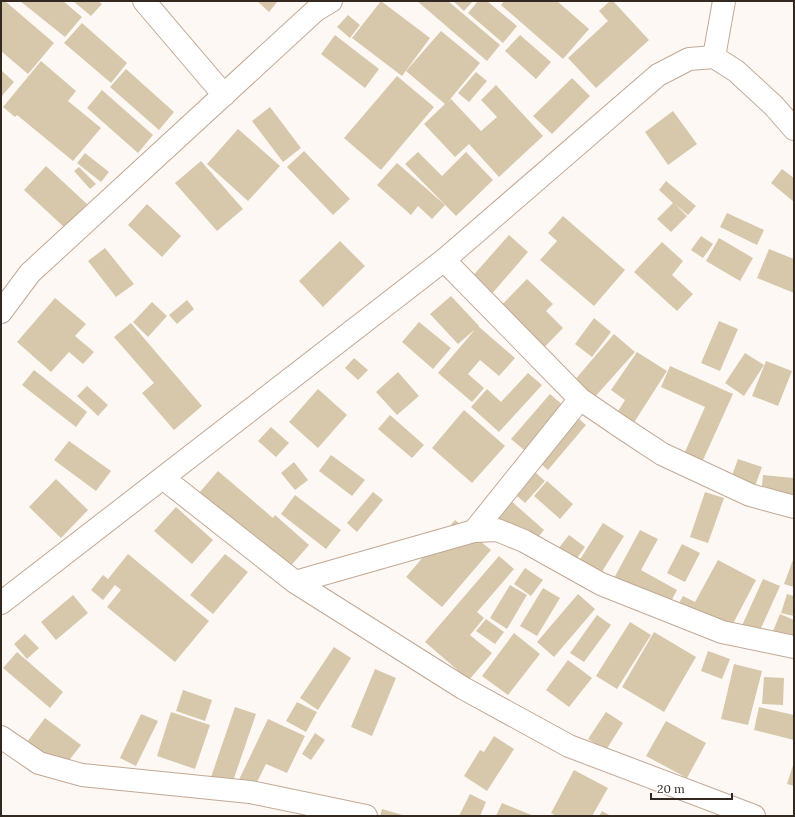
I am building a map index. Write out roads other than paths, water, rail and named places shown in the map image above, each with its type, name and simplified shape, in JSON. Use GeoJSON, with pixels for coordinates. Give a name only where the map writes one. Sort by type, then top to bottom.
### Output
{"type":"FeatureCollection","features":[{"type":"Feature","properties":{"kind":"street"},"geometry":{"type":"LineString","coordinates":[[144,1],[224,95]]}},
{"type":"Feature","properties":{"kind":"street"},"geometry":{"type":"LineString","coordinates":[[1,312],[30,273],[316,10],[330,1]]}},
{"type":"Feature","properties":{"kind":"street"},"geometry":{"type":"LineString","coordinates":[[714,57],[724,1]]}},
{"type":"Feature","properties":{"kind":"street"},"geometry":{"type":"LineString","coordinates":[[1,603],[444,260],[658,75],[689,59],[714,57],[736,71],[774,106],[794,129]]}},
{"type":"Feature","properties":{"kind":"street"},"geometry":{"type":"LineString","coordinates":[[444,260],[580,399],[662,454],[750,495],[794,507]]}},
{"type":"Feature","properties":{"kind":"street"},"geometry":{"type":"LineString","coordinates":[[474,531],[580,399]]}},
{"type":"Feature","properties":{"kind":"street"},"geometry":{"type":"LineString","coordinates":[[163,478],[295,582],[463,688],[569,746],[754,816]]}},
{"type":"Feature","properties":{"kind":"street"},"geometry":{"type":"LineString","coordinates":[[295,582],[474,531],[497,530],[524,541],[601,584],[722,632],[794,647]]}},
{"type":"Feature","properties":{"kind":"street"},"geometry":{"type":"LineString","coordinates":[[1,737],[39,763],[82,775],[250,792],[366,816]]}}]}
